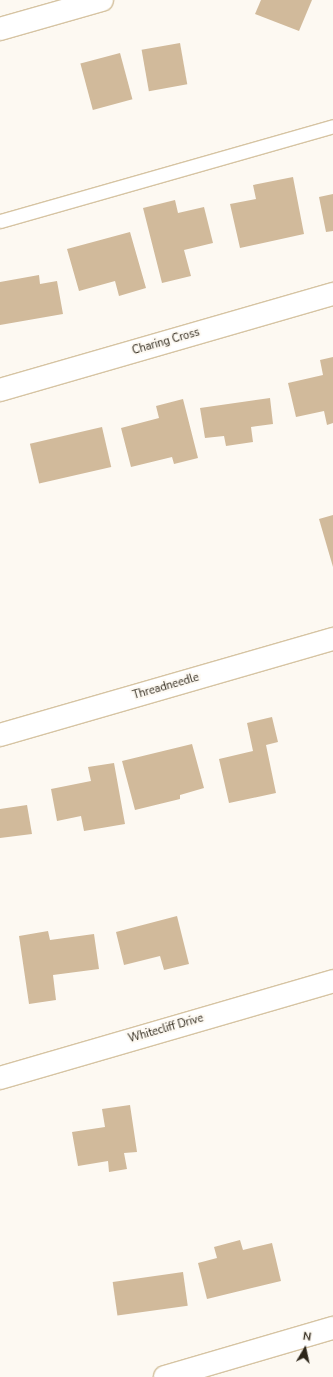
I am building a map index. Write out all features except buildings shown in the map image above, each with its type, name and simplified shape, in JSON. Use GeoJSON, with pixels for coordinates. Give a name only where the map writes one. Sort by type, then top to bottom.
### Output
{"type":"FeatureCollection","features":[{"type":"Feature","properties":{"kind":"street"},"geometry":{"type":"LineString","coordinates":[[0,29],[102,0]]}},
{"type":"Feature","properties":{"kind":"street","name":"Charing Cross"},"geometry":{"type":"LineString","coordinates":[[0,390],[333,294]]}},
{"type":"Feature","properties":{"kind":"street","name":"Threadneedle"},"geometry":{"type":"LineString","coordinates":[[0,735],[333,639]]}},
{"type":"Feature","properties":{"kind":"street","name":"Whitecliff Drive"},"geometry":{"type":"LineString","coordinates":[[0,1078],[333,981]]}},
{"type":"Feature","properties":{"kind":"street"},"geometry":{"type":"LineString","coordinates":[[165,1377],[333,1328]]}},
{"type":"Feature","properties":{"kind":"lane"},"geometry":{"type":"LineString","coordinates":[[0,221],[333,126]]}}]}
